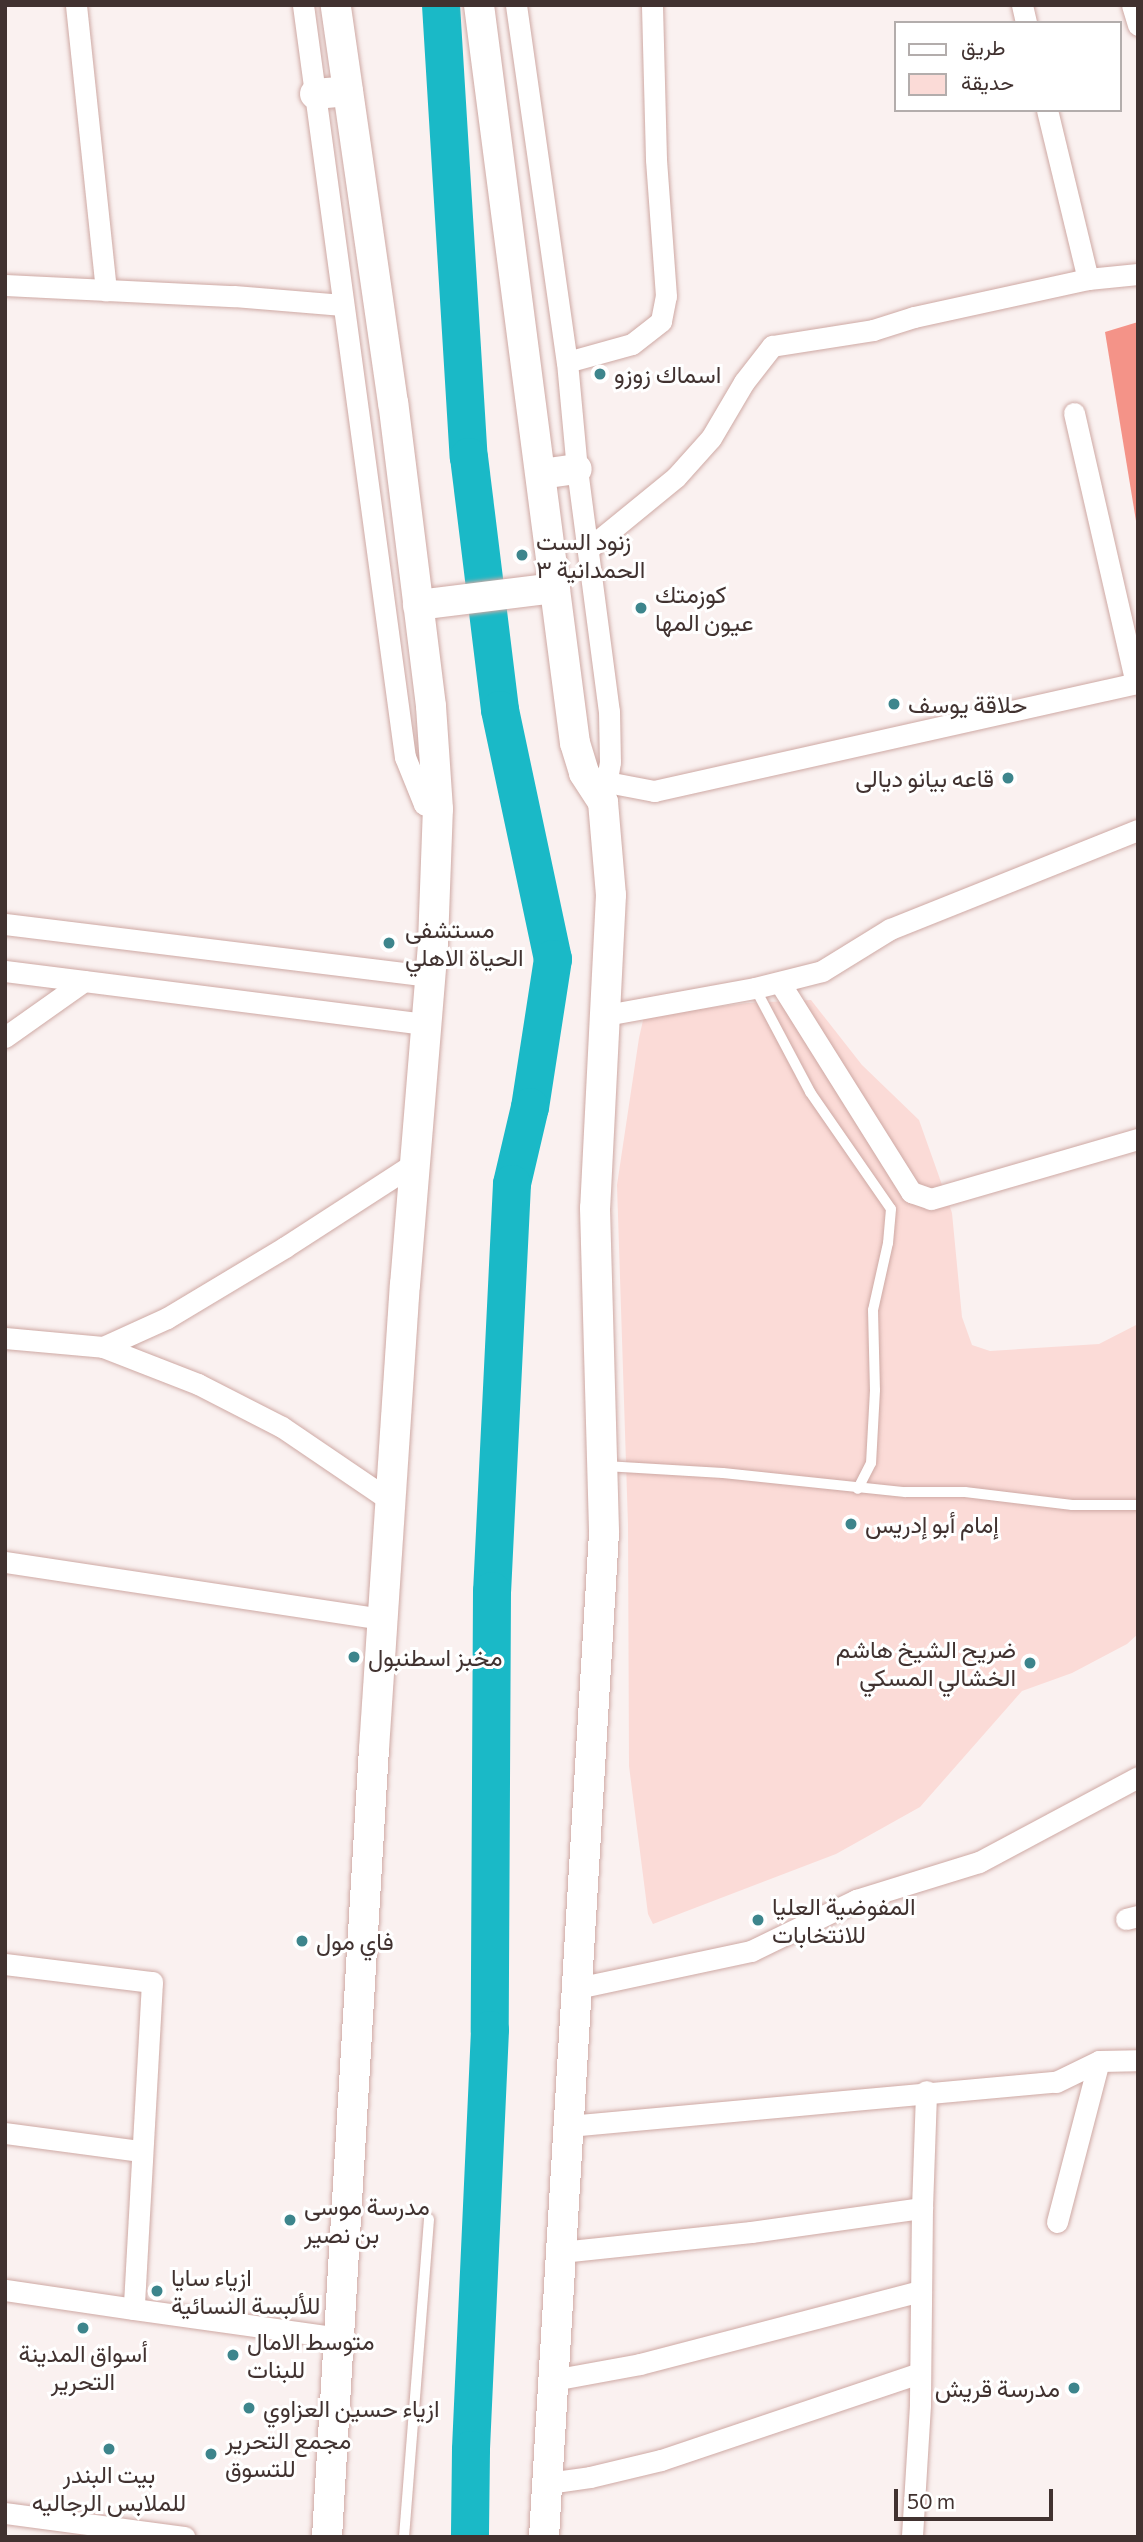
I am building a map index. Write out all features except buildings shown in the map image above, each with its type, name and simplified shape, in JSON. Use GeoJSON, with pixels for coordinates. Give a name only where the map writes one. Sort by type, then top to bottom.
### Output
{"type":"FeatureCollection","features":[{"type":"Feature","properties":{"kind":"street"},"geometry":{"type":"LineString","coordinates":[[76,5],[106,290]]}},
{"type":"Feature","properties":{"kind":"street"},"geometry":{"type":"LineString","coordinates":[[303,5],[405,757],[424,804],[438,809]]}},
{"type":"Feature","properties":{"kind":"street"},"geometry":{"type":"LineString","coordinates":[[327,2537],[383,1619],[427,1024],[438,809],[438,772],[418,605],[336,5]]}},
{"type":"Feature","properties":{"kind":"street"},"geometry":{"type":"LineString","coordinates":[[480,5],[575,743],[584,773],[605,792],[654,791],[1137,683],[1074,413]]}},
{"type":"Feature","properties":{"kind":"street"},"geometry":{"type":"LineString","coordinates":[[516,5],[566,362],[611,736],[605,792],[611,895],[595,1208],[604,1532],[544,2537]]}},
{"type":"Feature","properties":{"kind":"street"},"geometry":{"type":"LineString","coordinates":[[566,362],[632,344],[661,321],[666,296],[656,159],[652,5]]}},
{"type":"Feature","properties":{"kind":"street"},"geometry":{"type":"LineString","coordinates":[[1132,5],[1138,25]]}},
{"type":"Feature","properties":{"kind":"street"},"geometry":{"type":"LineString","coordinates":[[315,94],[348,91]]}},
{"type":"Feature","properties":{"kind":"street"},"geometry":{"type":"LineString","coordinates":[[1047,112],[1088,279]]}},
{"type":"Feature","properties":{"kind":"street"},"geometry":{"type":"LineString","coordinates":[[588,549],[676,477],[710,439],[744,382],[772,346],[873,330],[914,317],[1088,279],[1138,274]]}},
{"type":"Feature","properties":{"kind":"street"},"geometry":{"type":"LineString","coordinates":[[5,285],[343,306]]}},
{"type":"Feature","properties":{"kind":"street"},"geometry":{"type":"LineString","coordinates":[[541,474],[577,468]]}},
{"type":"Feature","properties":{"kind":"street"},"geometry":{"type":"LineString","coordinates":[[418,605],[555,588]]}},
{"type":"Feature","properties":{"kind":"street"},"geometry":{"type":"LineString","coordinates":[[606,1015],[780,983],[822,971],[890,929],[1138,830]]}},
{"type":"Feature","properties":{"kind":"street"},"geometry":{"type":"LineString","coordinates":[[5,924],[430,976]]}},
{"type":"Feature","properties":{"kind":"street"},"geometry":{"type":"LineString","coordinates":[[5,971],[427,1024]]}},
{"type":"Feature","properties":{"kind":"street"},"geometry":{"type":"LineString","coordinates":[[5,1037],[84,981]]}},
{"type":"Feature","properties":{"kind":"street"},"geometry":{"type":"LineString","coordinates":[[780,983],[911,1192],[931,1199],[1138,1139]]}},
{"type":"Feature","properties":{"kind":"street"},"geometry":{"type":"LineString","coordinates":[[103,1347],[167,1318],[285,1247],[415,1163]]}},
{"type":"Feature","properties":{"kind":"street"},"geometry":{"type":"LineString","coordinates":[[5,1338],[103,1347],[198,1384],[282,1427],[391,1501]]}},
{"type":"Feature","properties":{"kind":"street"},"geometry":{"type":"LineString","coordinates":[[5,1562],[383,1619]]}},
{"type":"Feature","properties":{"kind":"street"},"geometry":{"type":"LineString","coordinates":[[577,1988],[751,1951],[856,1900],[979,1861],[1138,1777]]}},
{"type":"Feature","properties":{"kind":"street"},"geometry":{"type":"LineString","coordinates":[[5,1964],[152,1982],[140,2151],[134,2309]]}},
{"type":"Feature","properties":{"kind":"street"},"geometry":{"type":"LineString","coordinates":[[568,2126],[926,2091],[1056,2082],[1099,2061],[1138,2060]]}},
{"type":"Feature","properties":{"kind":"street"},"geometry":{"type":"LineString","coordinates":[[1057,2222],[1099,2061]]}},
{"type":"Feature","properties":{"kind":"street"},"geometry":{"type":"LineString","coordinates":[[912,2537],[926,2091]]}},
{"type":"Feature","properties":{"kind":"street"},"geometry":{"type":"LineString","coordinates":[[5,2133],[140,2151]]}},
{"type":"Feature","properties":{"kind":"street"},"geometry":{"type":"LineString","coordinates":[[561,2252],[751,2232],[922,2208]]}},
{"type":"Feature","properties":{"kind":"street"},"geometry":{"type":"LineString","coordinates":[[5,2290],[341,2338]]}},
{"type":"Feature","properties":{"kind":"street"},"geometry":{"type":"LineString","coordinates":[[553,2380],[640,2364],[921,2291]]}},
{"type":"Feature","properties":{"kind":"street"},"geometry":{"type":"LineString","coordinates":[[548,2483],[590,2477],[661,2460],[919,2373]]}},
{"type":"Feature","properties":{"kind":"street"},"geometry":{"type":"LineString","coordinates":[[5,2513],[184,2537]]}},
{"type":"Feature","properties":{"kind":"lane"},"geometry":{"type":"LineString","coordinates":[[755,988],[810,1092],[891,1209],[888,1243],[873,1310],[875,1390],[871,1463],[858,1489]]}},
{"type":"Feature","properties":{"kind":"lane"},"geometry":{"type":"LineString","coordinates":[[602,1466],[723,1473],[858,1489],[965,1492],[1072,1505],[1138,1505]]}},
{"type":"Feature","properties":{"kind":"lane"},"geometry":{"type":"LineString","coordinates":[[404,2537],[429,2218]]}},
{"type":"Feature","properties":{"kind":"green space"},"geometry":{"type":"Polygon","coordinates":[[[811,1000],[862,1065],[919,1120],[952,1213],[962,1317],[972,1345],[990,1351],[1099,1344],[1138,1324],[1138,1634],[1127,1644],[1072,1673],[1022,1691],[920,1807],[836,1854],[653,1924],[648,1914],[629,1766],[628,1525],[617,1185],[639,1038],[644,1016],[747,1003],[811,1000]]]}},
{"type":"Feature","properties":{"kind":"shaded area"},"geometry":{"type":"Polygon","coordinates":[[[1138,322],[1138,533],[1105,332],[1138,322]]]}},
{"type":"Feature","properties":{"kind":"waterway"},"geometry":{"type":"LineString","coordinates":[[441,5],[469,457],[500,710],[553,959],[530,1107],[512,1184],[492,1591],[490,2030],[471,2450],[470,2537]]}},
{"type":"Feature","properties":{"kind":"place","name":"اسماك زوزو"},"geometry":{"type":"Point","coordinates":[600,374]}},
{"type":"Feature","properties":{"kind":"place","name":"زنود الست الحمدانية ٣"},"geometry":{"type":"Point","coordinates":[522,555]}},
{"type":"Feature","properties":{"kind":"place","name":"كوزمتك عيون المها"},"geometry":{"type":"Point","coordinates":[641,608]}},
{"type":"Feature","properties":{"kind":"place","name":"حلاقة يوسف"},"geometry":{"type":"Point","coordinates":[894,704]}},
{"type":"Feature","properties":{"kind":"place","name":"قاعه بيانو ديالى"},"geometry":{"type":"Point","coordinates":[1008,778]}},
{"type":"Feature","properties":{"kind":"place","name":"مستشفى الحياة الاهلي"},"geometry":{"type":"Point","coordinates":[389,943]}},
{"type":"Feature","properties":{"kind":"place","name":"إمام أبو إدريس"},"geometry":{"type":"Point","coordinates":[851,1524]}},
{"type":"Feature","properties":{"kind":"place","name":"مخبز اسطنبول"},"geometry":{"type":"Point","coordinates":[354,1657]}},
{"type":"Feature","properties":{"kind":"place","name":"ضريح الشيخ هاشم الخشالي المسكي"},"geometry":{"type":"Point","coordinates":[1030,1663]}},
{"type":"Feature","properties":{"kind":"place","name":"المفوضية العليا للانتخابات"},"geometry":{"type":"Point","coordinates":[758,1920]}},
{"type":"Feature","properties":{"kind":"place","name":"فاي مول"},"geometry":{"type":"Point","coordinates":[302,1941]}},
{"type":"Feature","properties":{"kind":"place","name":"مدرسة موسى بن نصير"},"geometry":{"type":"Point","coordinates":[290,2220]}},
{"type":"Feature","properties":{"kind":"place","name":"ازياء سايا للألبسة النسائية"},"geometry":{"type":"Point","coordinates":[157,2291]}},
{"type":"Feature","properties":{"kind":"place","name":"أسواق المدينة التحرير"},"geometry":{"type":"Point","coordinates":[83,2328]}},
{"type":"Feature","properties":{"kind":"place","name":"متوسط الامال للبنات"},"geometry":{"type":"Point","coordinates":[233,2355]}},
{"type":"Feature","properties":{"kind":"place","name":"مدرسة قريش"},"geometry":{"type":"Point","coordinates":[1074,2388]}},
{"type":"Feature","properties":{"kind":"place","name":"ازياء حسين العزاوي"},"geometry":{"type":"Point","coordinates":[249,2408]}},
{"type":"Feature","properties":{"kind":"place","name":"بيت البندر للملابس الرجاليه"},"geometry":{"type":"Point","coordinates":[109,2449]}},
{"type":"Feature","properties":{"kind":"place","name":"مجمع التحرير للتسوق"},"geometry":{"type":"Point","coordinates":[211,2454]}}]}
